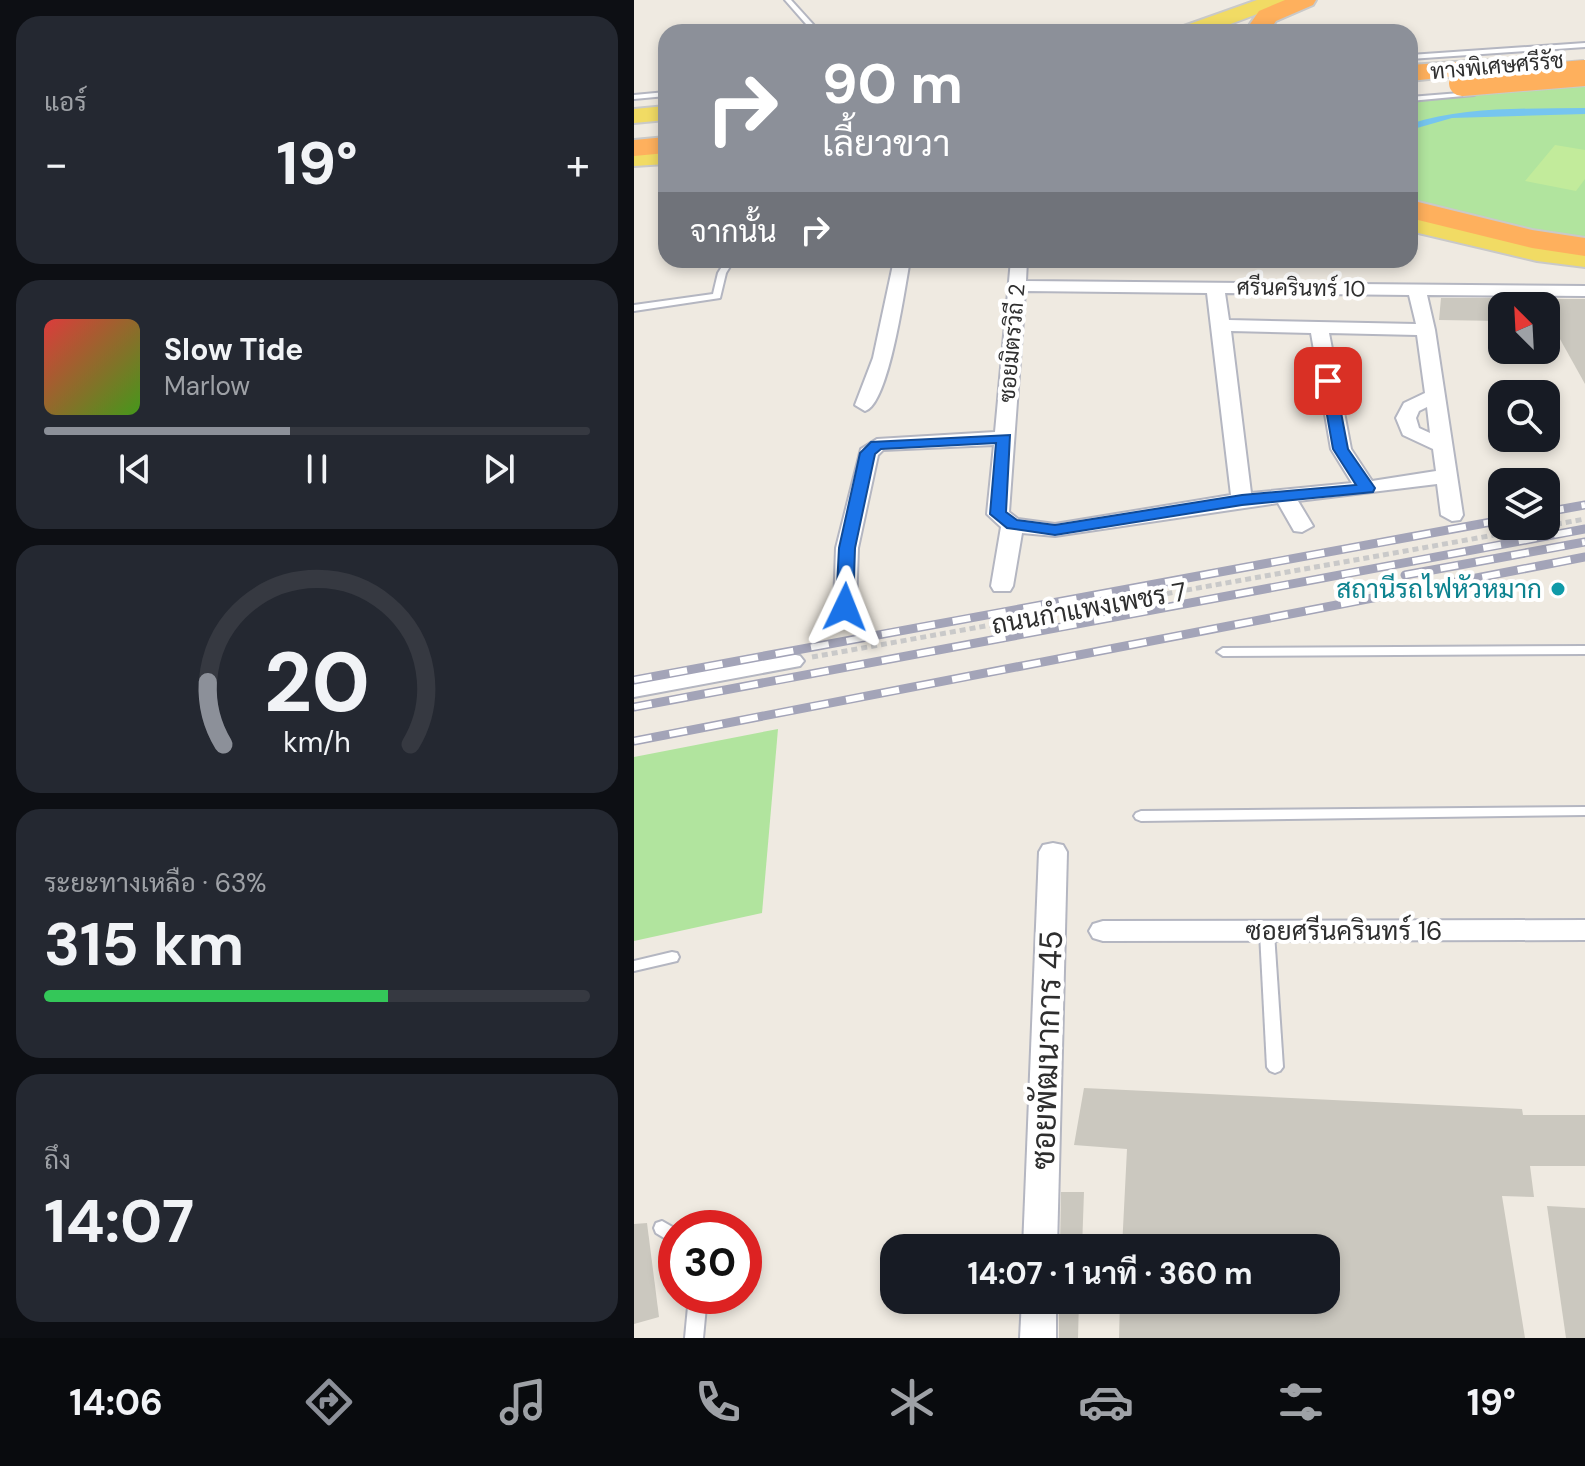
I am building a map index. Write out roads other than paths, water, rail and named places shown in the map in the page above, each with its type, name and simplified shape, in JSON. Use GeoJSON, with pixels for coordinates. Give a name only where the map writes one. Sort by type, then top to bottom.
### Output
{"type":"FeatureCollection","features":[{"type":"Feature","properties":{"kind":"highway"},"geometry":{"type":"LineString","coordinates":[[1269,16],[1305,0]]}},
{"type":"Feature","properties":{"kind":"highway","name":"ทางพิเศษศรีรัช"},"geometry":{"type":"LineString","coordinates":[[1418,72],[1494,60],[1585,59]]}},
{"type":"Feature","properties":{"kind":"highway"},"geometry":{"type":"LineString","coordinates":[[1418,65],[1494,60]]}},
{"type":"Feature","properties":{"kind":"highway","name":"ทางพิเศษศรีรัช"},"geometry":{"type":"LineString","coordinates":[[1418,90],[1469,88],[1585,73]]}},
{"type":"Feature","properties":{"kind":"highway"},"geometry":{"type":"LineString","coordinates":[[634,137],[658,135]]}},
{"type":"Feature","properties":{"kind":"highway"},"geometry":{"type":"LineString","coordinates":[[634,148],[658,146]]}},
{"type":"Feature","properties":{"kind":"highway"},"geometry":{"type":"LineString","coordinates":[[1418,211],[1532,239],[1585,247]]}},
{"type":"Feature","properties":{"kind":"main road"},"geometry":{"type":"LineString","coordinates":[[1229,24],[1269,16]]}},
{"type":"Feature","properties":{"kind":"main road"},"geometry":{"type":"LineString","coordinates":[[634,116],[658,114]]}},
{"type":"Feature","properties":{"kind":"main road"},"geometry":{"type":"LineString","coordinates":[[634,126],[658,124]]}},
{"type":"Feature","properties":{"kind":"main road"},"geometry":{"type":"LineString","coordinates":[[634,158],[658,156]]}},
{"type":"Feature","properties":{"kind":"main road"},"geometry":{"type":"LineString","coordinates":[[634,174],[658,172]]}},
{"type":"Feature","properties":{"kind":"main road"},"geometry":{"type":"LineString","coordinates":[[1418,225],[1537,253],[1585,259]]}},
{"type":"Feature","properties":{"kind":"street"},"geometry":{"type":"LineString","coordinates":[[865,405],[882,358],[900,268]]}},
{"type":"Feature","properties":{"kind":"street","name":"ซอยมิตรวิถี 2"},"geometry":{"type":"LineString","coordinates":[[1002,586],[1008,522],[998,514],[1018,268]]}},
{"type":"Feature","properties":{"kind":"street","name":"ศรีนครินทร์ 10"},"geometry":{"type":"LineString","coordinates":[[1017,286],[1585,291]]}},
{"type":"Feature","properties":{"kind":"street"},"geometry":{"type":"LineString","coordinates":[[1215,287],[1222,325],[1234,464],[1242,500]]}},
{"type":"Feature","properties":{"kind":"street"},"geometry":{"type":"LineString","coordinates":[[1416,289],[1426,330],[1452,515]]}},
{"type":"Feature","properties":{"kind":"street"},"geometry":{"type":"LineString","coordinates":[[1222,325],[1426,330]]}},
{"type":"Feature","properties":{"kind":"street"},"geometry":{"type":"LineString","coordinates":[[1319,328],[1341,449],[1349,466],[1367,488]]}},
{"type":"Feature","properties":{"kind":"street"},"geometry":{"type":"LineString","coordinates":[[1435,396],[1411,407],[1406,418],[1410,431],[1442,446]]}},
{"type":"Feature","properties":{"kind":"street"},"geometry":{"type":"LineString","coordinates":[[845,607],[847,548],[868,453],[872,448],[886,444],[1004,438]]}},
{"type":"Feature","properties":{"kind":"street"},"geometry":{"type":"LineString","coordinates":[[1008,522],[1055,530],[1242,500],[1367,488],[1446,476]]}},
{"type":"Feature","properties":{"kind":"street"},"geometry":{"type":"LineString","coordinates":[[1284,496],[1302,526]]}},
{"type":"Feature","properties":{"kind":"street"},"geometry":{"type":"LineString","coordinates":[[634,689],[792,661]]}},
{"type":"Feature","properties":{"kind":"street","name":"ซอยพัฒนาการ 45"},"geometry":{"type":"LineString","coordinates":[[1040,1234],[1053,852]]}},
{"type":"Feature","properties":{"kind":"street","name":"ซอยศรีนครินทร์ 16"},"geometry":{"type":"LineString","coordinates":[[1103,931],[1585,930]]}},
{"type":"Feature","properties":{"kind":"street"},"geometry":{"type":"LineString","coordinates":[[1038,1338],[1039,1314]]}},
{"type":"Feature","properties":{"kind":"lane"},"geometry":{"type":"LineString","coordinates":[[788,0],[810,24]]}},
{"type":"Feature","properties":{"kind":"lane"},"geometry":{"type":"LineString","coordinates":[[1418,57],[1494,60],[1585,45]]}},
{"type":"Feature","properties":{"kind":"lane"},"geometry":{"type":"LineString","coordinates":[[1515,69],[1539,87]]}},
{"type":"Feature","properties":{"kind":"lane"},"geometry":{"type":"LineString","coordinates":[[1418,98],[1469,88]]}},
{"type":"Feature","properties":{"kind":"lane"},"geometry":{"type":"LineString","coordinates":[[634,97],[658,95]]}},
{"type":"Feature","properties":{"kind":"lane"},"geometry":{"type":"LineString","coordinates":[[634,308],[717,296],[725,268]]}},
{"type":"Feature","properties":{"kind":"lane"},"geometry":{"type":"LineString","coordinates":[[1223,652],[1585,650]]}},
{"type":"Feature","properties":{"kind":"lane"},"geometry":{"type":"LineString","coordinates":[[1141,816],[1585,811]]}},
{"type":"Feature","properties":{"kind":"lane"},"geometry":{"type":"LineString","coordinates":[[1267,933],[1275,1067]]}},
{"type":"Feature","properties":{"kind":"lane"},"geometry":{"type":"LineString","coordinates":[[634,966],[672,957]]}},
{"type":"Feature","properties":{"kind":"lane"},"geometry":{"type":"LineString","coordinates":[[694,1338],[696,1314]]}},
{"type":"Feature","properties":{"kind":"water"},"geometry":{"type":"Polygon","coordinates":[[[1585,108],[1585,114],[1452,118],[1418,128],[1418,122],[1431,118],[1474,111],[1585,108]]]}},
{"type":"Feature","properties":{"kind":"railway"},"geometry":{"type":"LineString","coordinates":[[1560,509],[1585,505]]}},
{"type":"Feature","properties":{"kind":"railway"},"geometry":{"type":"LineString","coordinates":[[634,680],[1488,523]]}},
{"type":"Feature","properties":{"kind":"railway"},"geometry":{"type":"LineString","coordinates":[[634,707],[1585,529]]}},
{"type":"Feature","properties":{"kind":"railway"},"geometry":{"type":"LineString","coordinates":[[1405,575],[1585,542]]}},
{"type":"Feature","properties":{"kind":"railway"},"geometry":{"type":"LineString","coordinates":[[634,741],[1585,557]]}},
{"type":"Feature","properties":{"kind":"place","name":"สถานีรถไฟหัวหมาก"},"geometry":{"type":"Point","coordinates":[1558,589]}}]}
